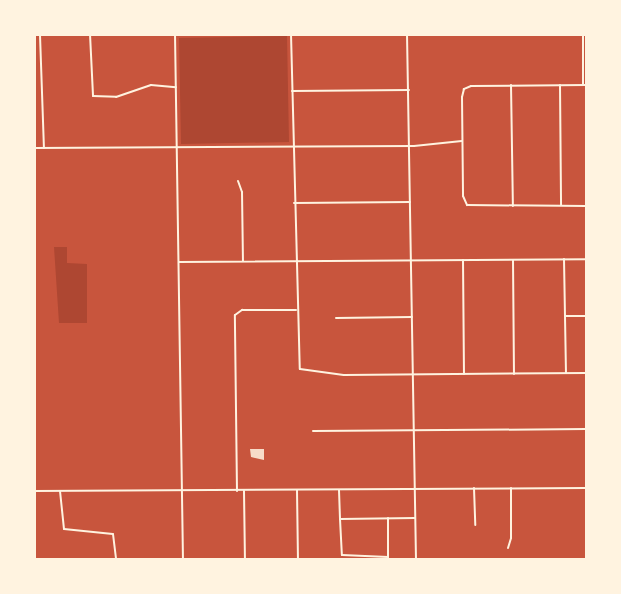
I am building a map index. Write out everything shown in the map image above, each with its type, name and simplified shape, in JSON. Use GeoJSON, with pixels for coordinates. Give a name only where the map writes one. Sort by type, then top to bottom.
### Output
{"type":"FeatureCollection","features":[{"type":"Feature","properties":{"kind":"street"},"geometry":{"type":"LineString","coordinates":[[34,35],[63,34]]}},
{"type":"Feature","properties":{"kind":"street"},"geometry":{"type":"LineString","coordinates":[[90,34],[93,96],[116,97],[141,87],[176,87]]}},
{"type":"Feature","properties":{"kind":"street"},"geometry":{"type":"LineString","coordinates":[[176,34],[183,560]]}},
{"type":"Feature","properties":{"kind":"street"},"geometry":{"type":"LineString","coordinates":[[291,34],[296,310],[300,369],[344,375],[586,373]]}},
{"type":"Feature","properties":{"kind":"street"},"geometry":{"type":"LineString","coordinates":[[407,34],[416,560]]}},
{"type":"Feature","properties":{"kind":"street"},"geometry":{"type":"LineString","coordinates":[[179,262],[586,259],[586,206],[513,207],[466,203],[462,141],[464,89],[511,85],[585,85],[582,34]]}},
{"type":"Feature","properties":{"kind":"street"},"geometry":{"type":"LineString","coordinates":[[40,35],[44,148]]}},
{"type":"Feature","properties":{"kind":"street"},"geometry":{"type":"LineString","coordinates":[[511,85],[513,207]]}},
{"type":"Feature","properties":{"kind":"street"},"geometry":{"type":"LineString","coordinates":[[560,85],[561,206]]}},
{"type":"Feature","properties":{"kind":"street"},"geometry":{"type":"LineString","coordinates":[[292,91],[409,90]]}},
{"type":"Feature","properties":{"kind":"street"},"geometry":{"type":"LineString","coordinates":[[34,148],[410,146],[462,141]]}},
{"type":"Feature","properties":{"kind":"street"},"geometry":{"type":"LineString","coordinates":[[238,181],[242,192],[243,261]]}},
{"type":"Feature","properties":{"kind":"street"},"geometry":{"type":"LineString","coordinates":[[294,203],[411,202]]}},
{"type":"Feature","properties":{"kind":"street"},"geometry":{"type":"LineString","coordinates":[[564,259],[566,373]]}},
{"type":"Feature","properties":{"kind":"street"},"geometry":{"type":"LineString","coordinates":[[463,260],[464,374]]}},
{"type":"Feature","properties":{"kind":"street"},"geometry":{"type":"LineString","coordinates":[[513,260],[514,374]]}},
{"type":"Feature","properties":{"kind":"street"},"geometry":{"type":"LineString","coordinates":[[237,490],[236,313],[296,310]]}},
{"type":"Feature","properties":{"kind":"street"},"geometry":{"type":"LineString","coordinates":[[565,316],[586,316]]}},
{"type":"Feature","properties":{"kind":"street"},"geometry":{"type":"LineString","coordinates":[[336,318],[412,317]]}},
{"type":"Feature","properties":{"kind":"street"},"geometry":{"type":"LineString","coordinates":[[313,431],[586,429]]}},
{"type":"Feature","properties":{"kind":"street"},"geometry":{"type":"LineString","coordinates":[[474,488],[475,525]]}},
{"type":"Feature","properties":{"kind":"street"},"geometry":{"type":"LineString","coordinates":[[507,548],[511,538],[511,488]]}},
{"type":"Feature","properties":{"kind":"street"},"geometry":{"type":"LineString","coordinates":[[34,491],[586,488]]}},
{"type":"Feature","properties":{"kind":"street"},"geometry":{"type":"LineString","coordinates":[[244,490],[245,560]]}},
{"type":"Feature","properties":{"kind":"street"},"geometry":{"type":"LineString","coordinates":[[297,490],[298,560]]}},
{"type":"Feature","properties":{"kind":"street"},"geometry":{"type":"LineString","coordinates":[[339,490],[342,555],[388,558],[388,518]]}},
{"type":"Feature","properties":{"kind":"street"},"geometry":{"type":"LineString","coordinates":[[60,491],[62,527],[69,531],[113,534],[116,560]]}},
{"type":"Feature","properties":{"kind":"street"},"geometry":{"type":"LineString","coordinates":[[340,519],[415,518]]}},
{"type":"Feature","properties":{"kind":"shaded area"},"geometry":{"type":"Polygon","coordinates":[[[287,36],[289,142],[181,144],[179,38],[287,36]]]}},
{"type":"Feature","properties":{"kind":"shaded area"},"geometry":{"type":"Polygon","coordinates":[[[54,247],[67,247],[67,263],[87,264],[87,323],[59,323],[54,247]]]}},
{"type":"Feature","properties":{"kind":"building"},"geometry":{"type":"Polygon","coordinates":[[[250,449],[264,449],[264,460],[251,457],[250,449]]]}}]}
